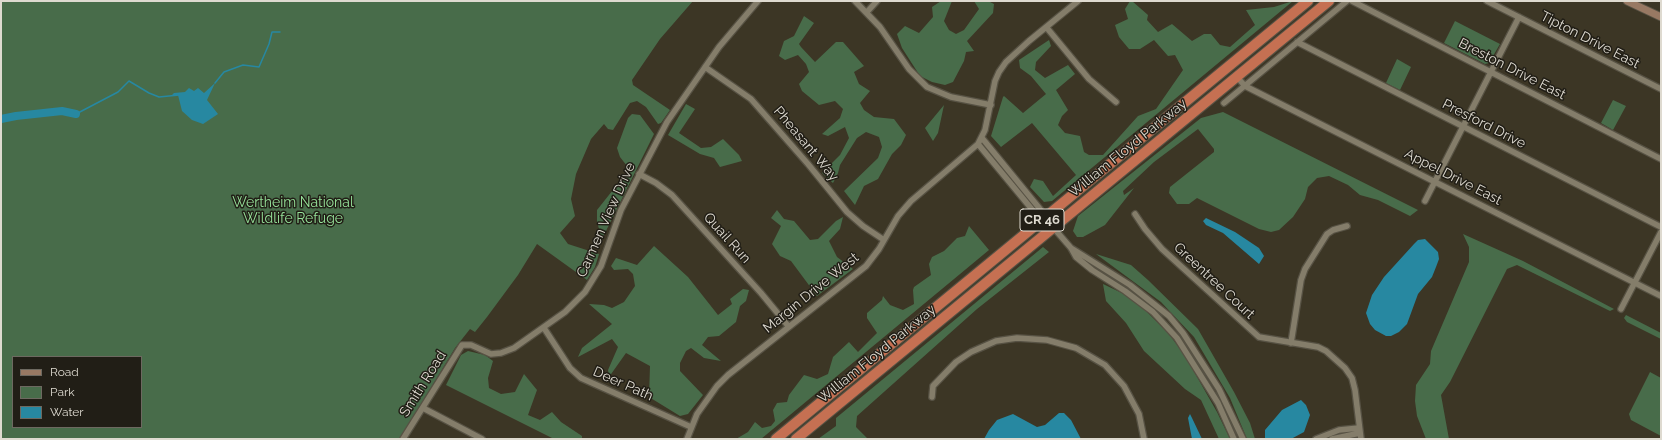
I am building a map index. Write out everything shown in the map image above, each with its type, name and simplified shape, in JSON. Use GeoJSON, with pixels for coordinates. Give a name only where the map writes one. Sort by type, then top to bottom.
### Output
{"type":"FeatureCollection","features":[{"type":"Feature","properties":{"kind":"highway","name":"William Floyd Parkway"},"geometry":{"type":"LineString","coordinates":[[776,439],[1308,1]]}},
{"type":"Feature","properties":{"kind":"highway","name":"William Floyd Parkway"},"geometry":{"type":"LineString","coordinates":[[796,439],[1329,1]]}},
{"type":"Feature","properties":{"kind":"street","name":"Carmen View Drive"},"geometry":{"type":"LineString","coordinates":[[466,344],[491,354],[501,353],[514,348],[544,328],[577,302],[593,281],[607,252],[621,210],[667,122],[705,68],[758,1]]}},
{"type":"Feature","properties":{"kind":"street"},"geometry":{"type":"LineString","coordinates":[[855,1],[867,12],[891,41],[909,69],[927,87],[950,97],[991,105]]}},
{"type":"Feature","properties":{"kind":"street"},"geometry":{"type":"LineString","coordinates":[[867,12],[877,1]]}},
{"type":"Feature","properties":{"kind":"street","name":"Margin Drive West"},"geometry":{"type":"LineString","coordinates":[[687,439],[697,414],[717,386],[866,266],[898,216],[911,201],[978,144],[982,138],[991,105],[995,81],[1006,62],[1078,1]]}},
{"type":"Feature","properties":{"kind":"street"},"geometry":{"type":"LineString","coordinates":[[1224,103],[1347,1]]}},
{"type":"Feature","properties":{"kind":"street","name":"Breston Drive East"},"geometry":{"type":"LineString","coordinates":[[1352,1],[1661,159]]}},
{"type":"Feature","properties":{"kind":"street","name":"Tipton Drive East"},"geometry":{"type":"LineString","coordinates":[[1487,1],[1661,89]]}},
{"type":"Feature","properties":{"kind":"street"},"geometry":{"type":"LineString","coordinates":[[1627,1],[1661,17]]}},
{"type":"Feature","properties":{"kind":"street"},"geometry":{"type":"LineString","coordinates":[[1425,201],[1519,17]]}},
{"type":"Feature","properties":{"kind":"street"},"geometry":{"type":"LineString","coordinates":[[1046,28],[1089,79],[1116,102]]}},
{"type":"Feature","properties":{"kind":"street","name":"Presford Drive"},"geometry":{"type":"LineString","coordinates":[[1297,42],[1661,227]]}},
{"type":"Feature","properties":{"kind":"street","name":"Pheasant Way"},"geometry":{"type":"LineString","coordinates":[[705,68],[755,104],[808,164],[847,212],[863,226],[884,240]]}},
{"type":"Feature","properties":{"kind":"street","name":"Appel Drive East"},"geometry":{"type":"LineString","coordinates":[[1237,77],[1245,86],[1661,296]]}},
{"type":"Feature","properties":{"kind":"street"},"geometry":{"type":"LineString","coordinates":[[982,138],[1040,209],[1044,218],[1071,248],[1076,257],[1092,270],[1125,291],[1153,312],[1177,338],[1218,403],[1234,439]]}},
{"type":"Feature","properties":{"kind":"street"},"geometry":{"type":"LineString","coordinates":[[978,144],[1035,213],[1044,218]]}},
{"type":"Feature","properties":{"kind":"street","name":"Quail Run"},"geometry":{"type":"LineString","coordinates":[[639,174],[656,183],[672,195],[761,293],[789,327]]}},
{"type":"Feature","properties":{"kind":"street","name":"Greentree Court"},"geometry":{"type":"LineString","coordinates":[[1135,214],[1145,230],[1162,249],[1259,337],[1318,346],[1345,368],[1352,378],[1355,390],[1360,433]]}},
{"type":"Feature","properties":{"kind":"street"},"geometry":{"type":"LineString","coordinates":[[1291,343],[1301,280],[1305,269],[1327,234],[1333,230],[1347,226]]}},
{"type":"Feature","properties":{"kind":"street"},"geometry":{"type":"LineString","coordinates":[[1621,309],[1661,232]]}},
{"type":"Feature","properties":{"kind":"street"},"geometry":{"type":"LineString","coordinates":[[1071,248],[1130,284],[1169,316],[1183,333],[1219,389],[1243,439]]}},
{"type":"Feature","properties":{"kind":"street","name":"Deer Path"},"geometry":{"type":"LineString","coordinates":[[544,328],[570,368],[581,378],[691,427]]}},
{"type":"Feature","properties":{"kind":"street"},"geometry":{"type":"LineString","coordinates":[[932,397],[933,386],[956,362],[971,352],[996,341],[1017,338],[1048,340],[1076,348],[1105,365],[1124,386],[1139,414],[1144,439]]}},
{"type":"Feature","properties":{"kind":"street","name":"Smith Road"},"geometry":{"type":"LineString","coordinates":[[403,439],[458,350],[462,345],[466,344]]}},
{"type":"Feature","properties":{"kind":"street"},"geometry":{"type":"LineString","coordinates":[[422,408],[482,439]]}},
{"type":"Feature","properties":{"kind":"street"},"geometry":{"type":"LineString","coordinates":[[1316,439],[1360,433]]}},
{"type":"Feature","properties":{"kind":"street"},"geometry":{"type":"LineString","coordinates":[[1334,437],[1343,437],[1360,433]]}},
{"type":"Feature","properties":{"kind":"green space","name":"Wertheim National Wildlife Refuge"},"geometry":{"type":"Polygon","coordinates":[[[1,1],[693,1],[660,39],[632,80],[633,85],[670,110],[661,123],[658,124],[646,107],[637,101],[630,103],[613,130],[608,129],[604,124],[591,139],[576,174],[571,199],[575,216],[560,233],[568,244],[599,254],[595,267],[587,280],[537,244],[518,275],[487,317],[475,332],[470,329],[455,348],[400,439],[1,439],[1,1]]]}},
{"type":"Feature","properties":{"kind":"green space"},"geometry":{"type":"Polygon","coordinates":[[[941,1],[952,1],[944,21],[949,30],[956,34],[964,30],[979,9],[974,1],[988,1],[994,4],[993,13],[967,41],[974,51],[966,52],[964,61],[953,82],[945,85],[932,82],[920,76],[902,48],[897,34],[905,26],[919,33],[933,17],[932,7],[941,1]]]}},
{"type":"Feature","properties":{"kind":"green space"},"geometry":{"type":"Polygon","coordinates":[[[1130,1],[1132,1],[1148,15],[1147,20],[1158,32],[1172,24],[1192,41],[1204,34],[1211,34],[1220,45],[1230,47],[1255,25],[1246,10],[1274,7],[1293,1],[1052,201],[1044,202],[1030,187],[1034,179],[1043,181],[1053,196],[1076,175],[1032,123],[1001,147],[991,136],[1003,97],[1004,96],[1023,113],[1046,94],[1031,76],[1020,68],[1019,60],[1049,40],[1051,46],[1036,62],[1035,70],[1045,78],[1068,65],[1075,74],[1056,90],[1068,110],[1062,116],[1058,125],[1065,133],[1080,136],[1084,152],[1089,155],[1103,155],[1138,116],[1156,109],[1183,70],[1175,55],[1168,56],[1154,40],[1140,49],[1129,49],[1119,37],[1115,25],[1128,19],[1125,9],[1130,1]]]}},
{"type":"Feature","properties":{"kind":"green space"},"geometry":{"type":"Polygon","coordinates":[[[804,16],[814,23],[799,44],[801,47],[815,62],[836,42],[843,42],[864,66],[854,72],[859,84],[870,91],[860,103],[864,110],[874,117],[894,119],[906,135],[901,145],[892,154],[878,179],[864,186],[855,205],[844,191],[878,158],[882,147],[879,137],[866,132],[857,138],[840,165],[833,183],[822,173],[840,155],[849,138],[845,127],[828,136],[822,134],[840,118],[843,109],[835,101],[819,105],[802,91],[799,84],[809,72],[806,64],[798,55],[785,60],[779,56],[784,41],[794,36],[804,16]]]}},
{"type":"Feature","properties":{"kind":"green space"},"geometry":{"type":"Polygon","coordinates":[[[1455,21],[1500,44],[1489,63],[1485,64],[1444,43],[1455,21]]]}},
{"type":"Feature","properties":{"kind":"green space"},"geometry":{"type":"Polygon","coordinates":[[[1397,59],[1411,67],[1400,90],[1386,83],[1397,59]]]}},
{"type":"Feature","properties":{"kind":"green space"},"geometry":{"type":"Polygon","coordinates":[[[1613,100],[1626,106],[1613,130],[1601,123],[1613,100]]]}},
{"type":"Feature","properties":{"kind":"green space"},"geometry":{"type":"Polygon","coordinates":[[[686,104],[695,109],[679,133],[701,148],[711,147],[723,139],[739,155],[742,161],[720,167],[714,158],[700,154],[668,135],[686,104]]]}},
{"type":"Feature","properties":{"kind":"green space"},"geometry":{"type":"Polygon","coordinates":[[[944,105],[938,133],[933,141],[925,128],[944,105]]]}},
{"type":"Feature","properties":{"kind":"green space"},"geometry":{"type":"Polygon","coordinates":[[[1223,112],[1418,210],[1410,216],[1378,200],[1360,195],[1348,185],[1329,176],[1317,178],[1308,187],[1305,199],[1293,217],[1279,230],[1271,232],[1259,229],[1197,198],[1189,204],[1177,204],[1169,193],[1170,187],[1214,152],[1214,149],[1198,129],[1154,162],[1123,191],[1124,195],[1134,188],[1105,225],[1083,237],[1077,237],[1073,231],[1078,216],[1201,118],[1223,112]]]}},
{"type":"Feature","properties":{"kind":"green space"},"geometry":{"type":"Polygon","coordinates":[[[632,114],[640,115],[654,134],[602,239],[597,222],[597,210],[628,171],[627,166],[620,157],[617,148],[628,118],[632,114]]]}},
{"type":"Feature","properties":{"kind":"green space"},"geometry":{"type":"Polygon","coordinates":[[[777,210],[784,219],[794,221],[810,240],[818,239],[836,221],[843,217],[840,229],[829,241],[837,257],[853,269],[817,296],[791,261],[780,256],[772,244],[781,226],[771,218],[777,210]]]}},
{"type":"Feature","properties":{"kind":"green space"},"geometry":{"type":"Polygon","coordinates":[[[969,226],[989,250],[761,439],[736,439],[748,432],[755,422],[762,428],[771,426],[775,421],[773,410],[777,403],[787,402],[789,395],[804,375],[817,379],[828,374],[833,357],[849,342],[858,352],[877,333],[867,318],[867,313],[882,300],[883,296],[890,305],[903,310],[914,304],[914,287],[931,275],[929,264],[932,257],[944,251],[957,238],[965,236],[969,226]]]}},
{"type":"Feature","properties":{"kind":"green space"},"geometry":{"type":"Polygon","coordinates":[[[1463,234],[1523,261],[1614,309],[1610,311],[1517,265],[1507,269],[1450,382],[1441,395],[1449,439],[1426,439],[1417,416],[1415,401],[1416,385],[1430,364],[1431,351],[1469,262],[1469,247],[1463,234]]]}},
{"type":"Feature","properties":{"kind":"green space"},"geometry":{"type":"Polygon","coordinates":[[[654,246],[688,277],[718,315],[732,304],[730,299],[743,289],[749,290],[746,301],[740,306],[736,322],[719,336],[708,337],[702,345],[721,361],[704,358],[691,348],[686,351],[680,363],[680,371],[703,395],[688,414],[680,416],[649,397],[650,366],[626,353],[609,377],[608,370],[618,347],[612,339],[578,357],[582,348],[612,324],[589,304],[604,305],[612,308],[624,302],[635,286],[633,274],[628,269],[614,270],[611,266],[616,258],[637,265],[654,246]]]}},
{"type":"Feature","properties":{"kind":"green space"},"geometry":{"type":"Polygon","coordinates":[[[1043,247],[1049,252],[977,309],[857,416],[856,427],[868,439],[818,439],[836,426],[836,418],[1043,247]]]}},
{"type":"Feature","properties":{"kind":"green space"},"geometry":{"type":"Polygon","coordinates":[[[1096,254],[1131,265],[1198,329],[1234,392],[1250,423],[1255,439],[1247,439],[1230,398],[1194,337],[1161,302],[1096,254]]]}},
{"type":"Feature","properties":{"kind":"green space"},"geometry":{"type":"Polygon","coordinates":[[[1103,284],[1124,294],[1141,306],[1168,333],[1184,354],[1217,412],[1230,439],[1219,439],[1201,400],[1185,389],[1144,351],[1126,323],[1106,301],[1103,284]]]}},
{"type":"Feature","properties":{"kind":"green space"},"geometry":{"type":"Polygon","coordinates":[[[1626,315],[1661,333],[1661,339],[1627,322],[1624,318],[1626,315]]]}},
{"type":"Feature","properties":{"kind":"green space"},"geometry":{"type":"Polygon","coordinates":[[[468,351],[485,355],[493,361],[488,378],[489,388],[501,394],[515,392],[524,374],[537,390],[528,415],[540,420],[552,412],[561,422],[582,436],[582,439],[554,439],[446,385],[461,355],[468,351]]]}},
{"type":"Feature","properties":{"kind":"green space"},"geometry":{"type":"Polygon","coordinates":[[[1650,372],[1661,378],[1661,436],[1631,420],[1629,414],[1650,372]]]}},
{"type":"Feature","properties":{"kind":"water"},"geometry":{"type":"Polygon","coordinates":[[[215,83],[207,100],[218,114],[203,124],[192,120],[182,111],[178,95],[171,96],[174,93],[185,92],[189,88],[194,91],[198,88],[204,93],[215,83]]]}},
{"type":"Feature","properties":{"kind":"water"},"geometry":{"type":"Polygon","coordinates":[[[1206,218],[1235,232],[1259,248],[1264,256],[1259,264],[1223,233],[1206,225],[1203,221],[1206,218]]]}},
{"type":"Feature","properties":{"kind":"water"},"geometry":{"type":"Polygon","coordinates":[[[1425,239],[1438,252],[1439,259],[1432,277],[1418,294],[1407,324],[1399,332],[1391,336],[1386,336],[1375,330],[1370,324],[1366,313],[1372,295],[1384,277],[1414,244],[1418,240],[1425,239]]]}},
{"type":"Feature","properties":{"kind":"water"},"geometry":{"type":"Polygon","coordinates":[[[1301,400],[1306,405],[1310,415],[1304,432],[1291,439],[1265,439],[1265,430],[1282,410],[1301,400]]]}},
{"type":"Feature","properties":{"kind":"water"},"geometry":{"type":"Polygon","coordinates":[[[1059,413],[1064,413],[1071,420],[1081,439],[984,439],[997,420],[1013,414],[1037,427],[1045,425],[1059,413]]]}},
{"type":"Feature","properties":{"kind":"water"},"geometry":{"type":"Polygon","coordinates":[[[1190,414],[1202,439],[1192,439],[1188,418],[1190,414]]]}},
{"type":"Feature","properties":{"kind":"waterway"},"geometry":{"type":"LineString","coordinates":[[215,83],[224,72],[243,65],[259,67],[269,44],[272,32],[280,32]]}},
{"type":"Feature","properties":{"kind":"waterway"},"geometry":{"type":"LineString","coordinates":[[76,114],[118,92],[129,81],[159,97],[179,95]]}},
{"type":"Feature","properties":{"kind":"waterway"},"geometry":{"type":"LineString","coordinates":[[1,119],[62,111],[76,114]]}}]}
